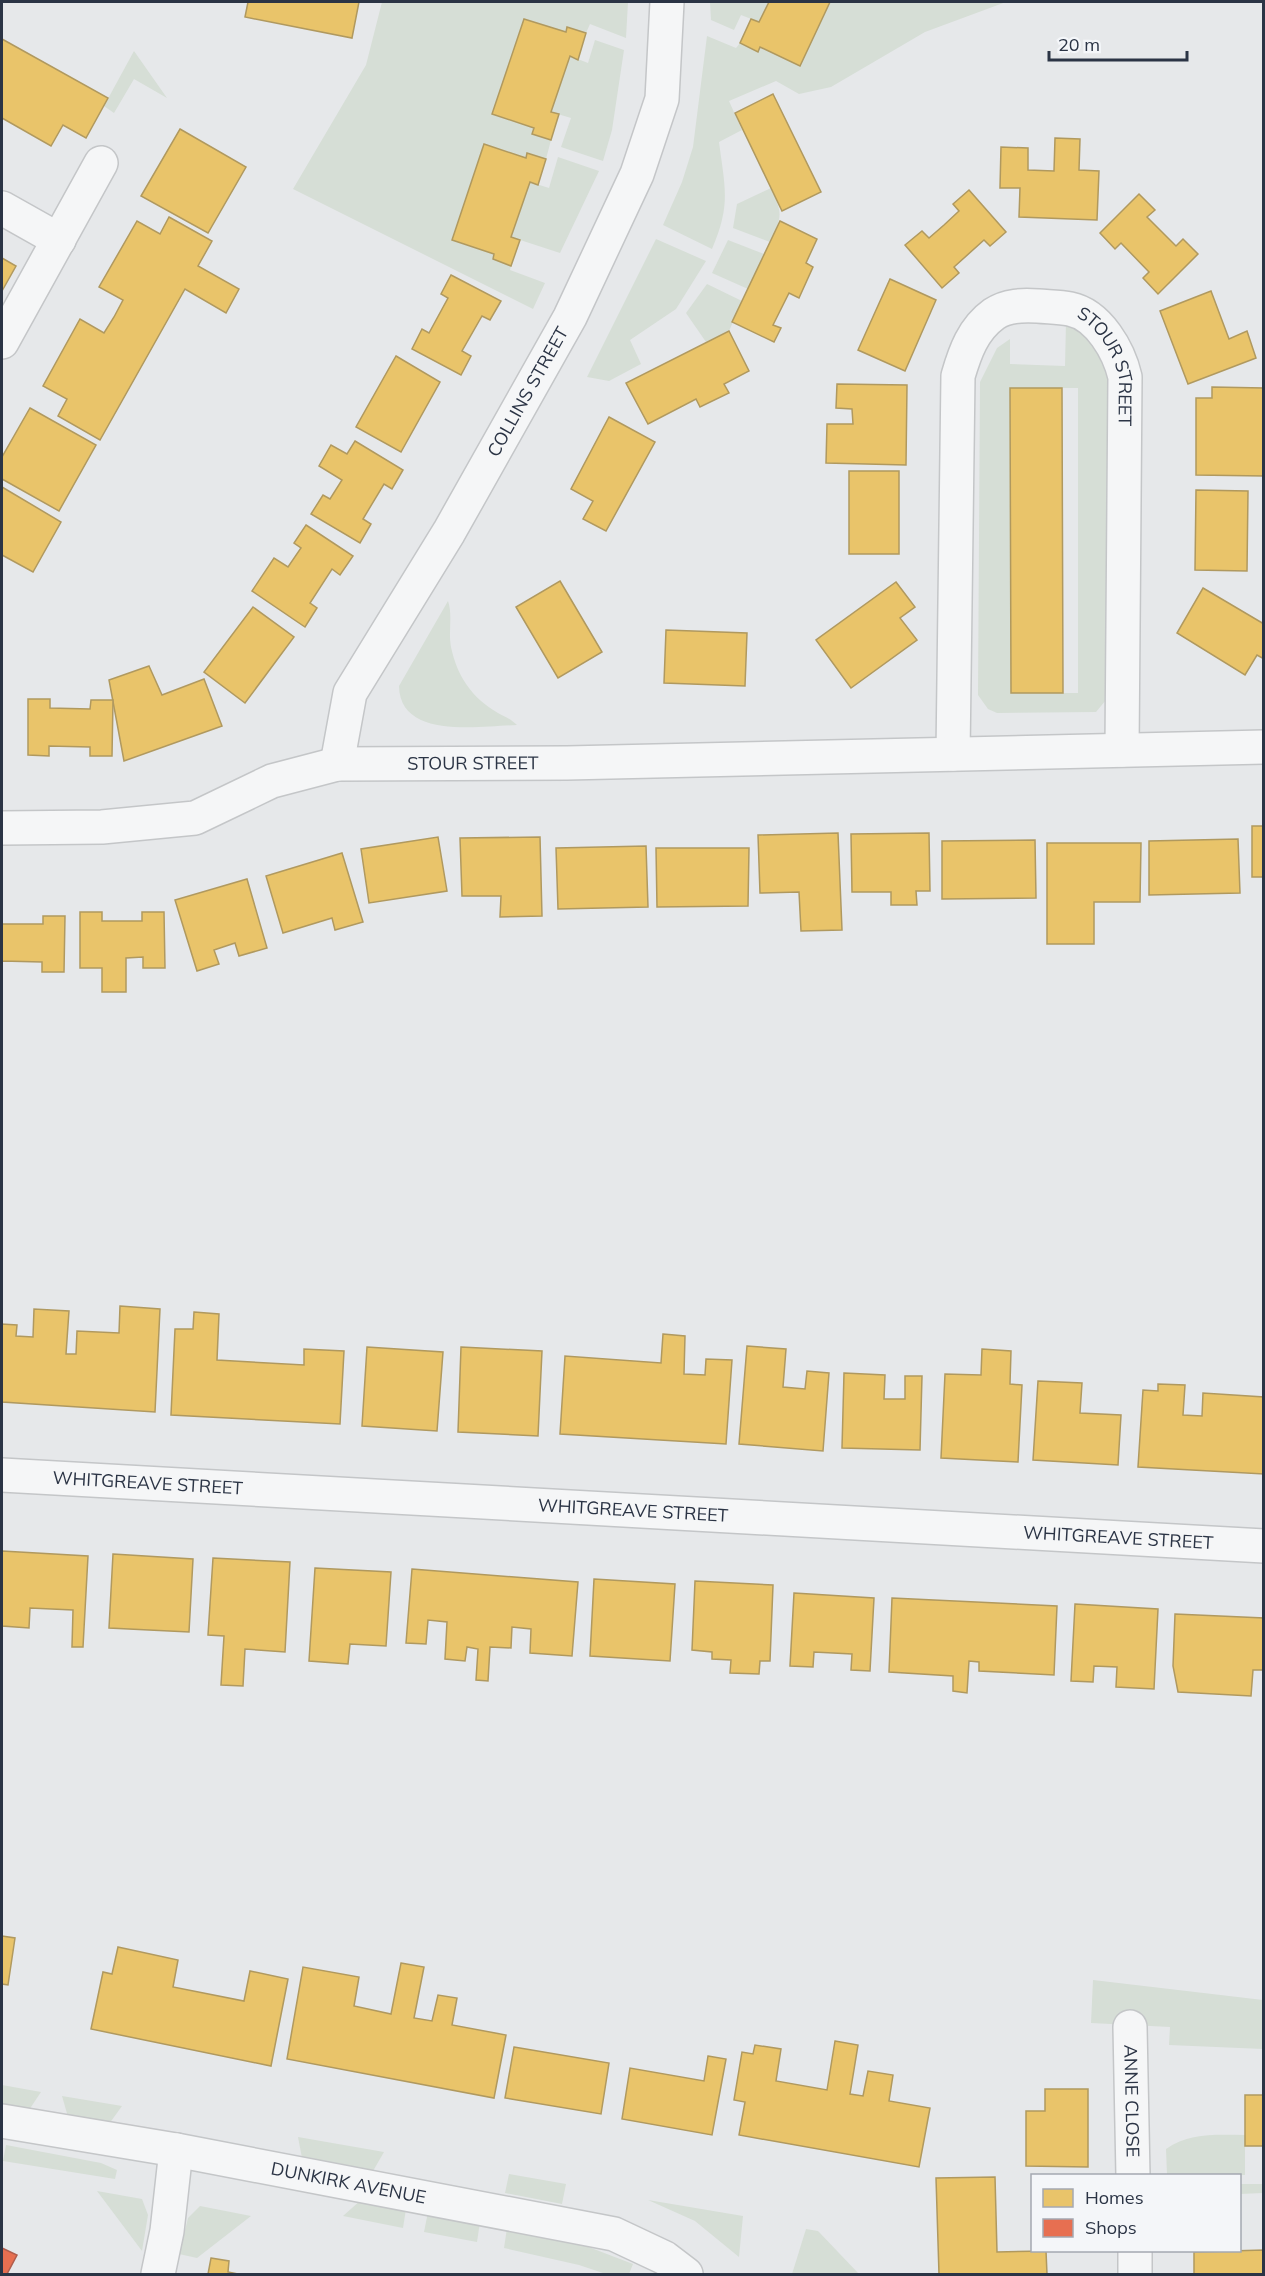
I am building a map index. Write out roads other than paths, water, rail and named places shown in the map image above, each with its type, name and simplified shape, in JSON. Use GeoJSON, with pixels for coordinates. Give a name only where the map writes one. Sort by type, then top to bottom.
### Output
{"type":"FeatureCollection","features":[{"type":"Feature","properties":{"kind":"street","name":"COLLINS STREET"},"geometry":{"type":"LineString","coordinates":[[337,764],[350,693],[449,532],[570,317],[637,174],[662,99],[667,2]]}},
{"type":"Feature","properties":{"kind":"street"},"geometry":{"type":"LineString","coordinates":[[2,342],[101,163]]}},
{"type":"Feature","properties":{"kind":"street"},"geometry":{"type":"LineString","coordinates":[[2,208],[58,240]]}},
{"type":"Feature","properties":{"kind":"street","name":"STOUR STREET"},"geometry":{"type":"LineString","coordinates":[[954,754],[958,376],[964,354],[982,324],[996,313],[1023,304],[1073,309],[1086,318],[1107,336],[1116,348],[1125,377],[1122,750]]}},
{"type":"Feature","properties":{"kind":"street","name":"STOUR STREET"},"geometry":{"type":"LineString","coordinates":[[2,828],[102,827],[195,818],[272,781],[337,764],[567,763],[1263,747]]}},
{"type":"Feature","properties":{"kind":"street","name":"WHITGREAVE STREET"},"geometry":{"type":"LineString","coordinates":[[2,1475],[1263,1546]]}},
{"type":"Feature","properties":{"kind":"street","name":"ANNE CLOSE"},"geometry":{"type":"LineString","coordinates":[[1130,2027],[1133,2174]]}},
{"type":"Feature","properties":{"kind":"street","name":"DUNKIRK AVENUE"},"geometry":{"type":"LineString","coordinates":[[2,2121],[176,2150],[614,2234],[665,2258],[686,2274]]}},
{"type":"Feature","properties":{"kind":"street"},"geometry":{"type":"LineString","coordinates":[[158,2274],[167,2231],[176,2150]]}},
{"type":"Feature","properties":{"kind":"street"},"geometry":{"type":"LineString","coordinates":[[1135,2252],[1135,2274]]}}]}
